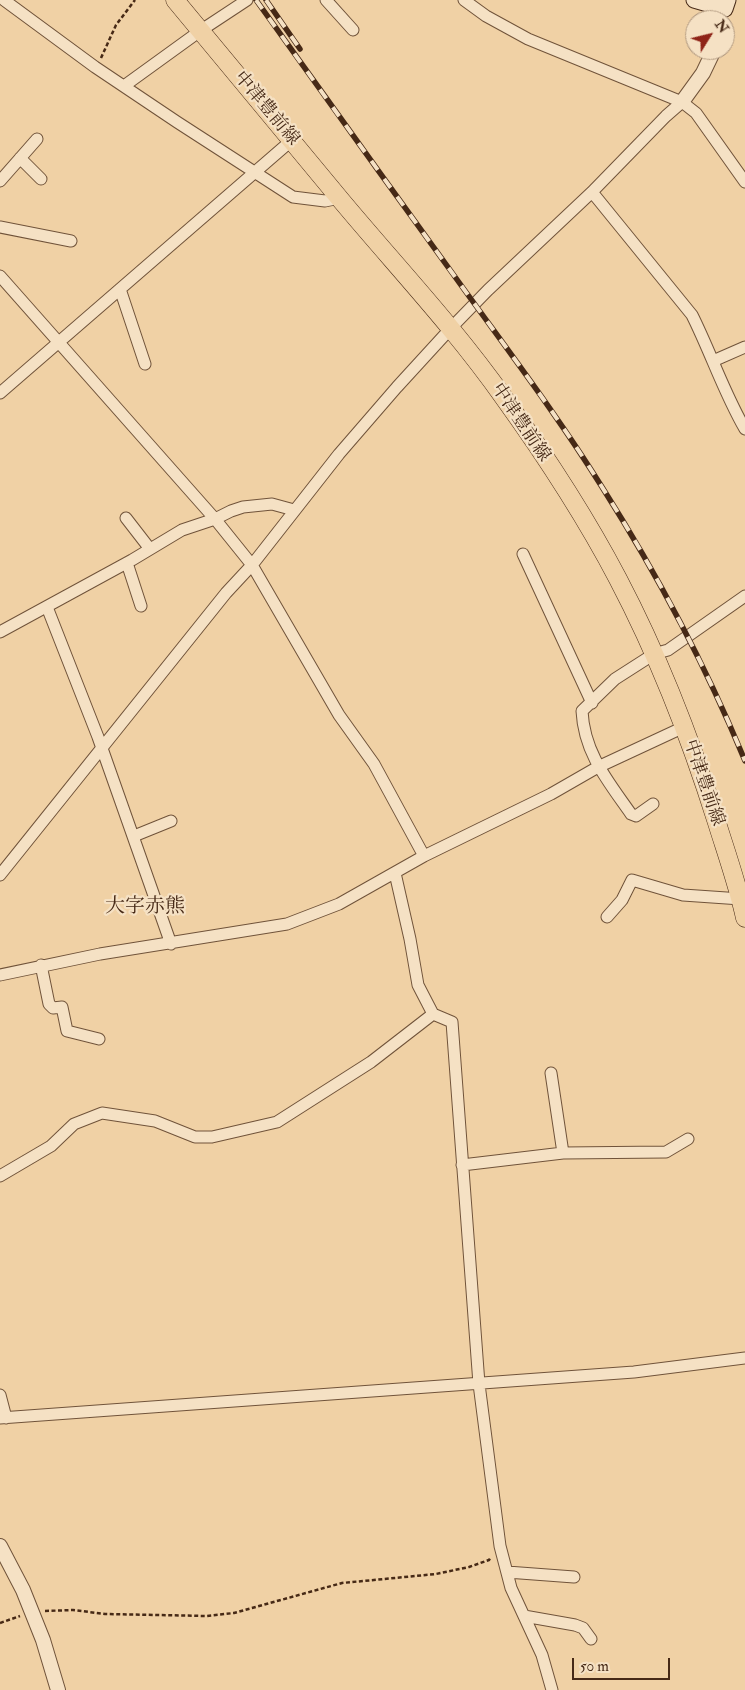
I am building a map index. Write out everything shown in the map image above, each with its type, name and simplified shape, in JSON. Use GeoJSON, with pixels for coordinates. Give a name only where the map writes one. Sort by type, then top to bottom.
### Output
{"type":"FeatureCollection","features":[{"type":"Feature","properties":{"kind":"main road","name":"中津豊前線"},"geometry":{"type":"LineString","coordinates":[[175,0],[451,328],[504,398],[585,521],[618,580],[654,654],[684,727],[710,801],[741,899],[745,918]]}},
{"type":"Feature","properties":{"kind":"main road"},"geometry":{"type":"LineString","coordinates":[[694,0],[725,10]]}},
{"type":"Feature","properties":{"kind":"street"},"geometry":{"type":"LineString","coordinates":[[4,0],[94,67],[293,197],[325,201],[340,198]]}},
{"type":"Feature","properties":{"kind":"street"},"geometry":{"type":"LineString","coordinates":[[124,86],[200,31],[247,0]]}},
{"type":"Feature","properties":{"kind":"street"},"geometry":{"type":"LineString","coordinates":[[326,0],[354,30]]}},
{"type":"Feature","properties":{"kind":"street"},"geometry":{"type":"LineString","coordinates":[[464,0],[486,16],[528,39],[682,102],[696,113],[745,182]]}},
{"type":"Feature","properties":{"kind":"street"},"geometry":{"type":"LineString","coordinates":[[0,876],[226,593],[252,565],[294,510],[397,387],[488,290],[592,192],[682,102],[703,73],[709,60]]}},
{"type":"Feature","properties":{"kind":"street"},"geometry":{"type":"LineString","coordinates":[[0,181],[37,139]]}},
{"type":"Feature","properties":{"kind":"street"},"geometry":{"type":"LineString","coordinates":[[0,393],[292,140]]}},
{"type":"Feature","properties":{"kind":"street"},"geometry":{"type":"LineString","coordinates":[[20,158],[41,179]]}},
{"type":"Feature","properties":{"kind":"street"},"geometry":{"type":"LineString","coordinates":[[592,192],[692,315],[745,429]]}},
{"type":"Feature","properties":{"kind":"street"},"geometry":{"type":"LineString","coordinates":[[0,227],[71,241]]}},
{"type":"Feature","properties":{"kind":"street"},"geometry":{"type":"LineString","coordinates":[[0,276],[215,519],[252,565],[339,715],[374,764],[424,856]]}},
{"type":"Feature","properties":{"kind":"street"},"geometry":{"type":"LineString","coordinates":[[120,290],[145,364]]}},
{"type":"Feature","properties":{"kind":"street"},"geometry":{"type":"LineString","coordinates":[[713,361],[745,347]]}},
{"type":"Feature","properties":{"kind":"street"},"geometry":{"type":"LineString","coordinates":[[0,632],[127,563],[182,530],[215,519],[231,510],[258,505],[272,504],[294,510]]}},
{"type":"Feature","properties":{"kind":"street"},"geometry":{"type":"LineString","coordinates":[[126,518],[150,549]]}},
{"type":"Feature","properties":{"kind":"street"},"geometry":{"type":"LineString","coordinates":[[523,554],[592,703]]}},
{"type":"Feature","properties":{"kind":"street"},"geometry":{"type":"LineString","coordinates":[[127,563],[141,606]]}},
{"type":"Feature","properties":{"kind":"street"},"geometry":{"type":"LineString","coordinates":[[653,804],[636,816],[631,814],[598,767],[583,728],[582,711],[615,679],[654,654],[668,650],[745,596]]}},
{"type":"Feature","properties":{"kind":"street"},"geometry":{"type":"LineString","coordinates":[[47,607],[134,836],[171,944]]}},
{"type":"Feature","properties":{"kind":"street"},"geometry":{"type":"LineString","coordinates":[[0,975],[100,954],[287,924],[339,904],[424,856],[551,794],[598,767],[684,727]]}},
{"type":"Feature","properties":{"kind":"street"},"geometry":{"type":"LineString","coordinates":[[134,836],[171,821]]}},
{"type":"Feature","properties":{"kind":"street"},"geometry":{"type":"LineString","coordinates":[[395,873],[410,939],[418,986],[432,1014],[452,1022],[479,1384],[500,1546],[511,1588],[542,1655],[552,1690]]}},
{"type":"Feature","properties":{"kind":"street"},"geometry":{"type":"LineString","coordinates":[[607,917],[622,900],[632,880],[683,895],[741,899]]}},
{"type":"Feature","properties":{"kind":"street"},"geometry":{"type":"LineString","coordinates":[[41,965],[48,1004],[53,1008],[62,1007],[67,1031],[99,1039]]}},
{"type":"Feature","properties":{"kind":"street"},"geometry":{"type":"LineString","coordinates":[[0,1176],[51,1146],[74,1124],[102,1114],[155,1121],[195,1136],[212,1137],[277,1122],[371,1062],[432,1014]]}},
{"type":"Feature","properties":{"kind":"street"},"geometry":{"type":"LineString","coordinates":[[551,1073],[563,1153]]}},
{"type":"Feature","properties":{"kind":"street"},"geometry":{"type":"LineString","coordinates":[[462,1164],[563,1153],[666,1152],[688,1139]]}},
{"type":"Feature","properties":{"kind":"street"},"geometry":{"type":"LineString","coordinates":[[0,1395],[3,1418],[634,1372],[745,1358]]}},
{"type":"Feature","properties":{"kind":"street"},"geometry":{"type":"LineString","coordinates":[[0,1546],[23,1590],[43,1640],[58,1690]]}},
{"type":"Feature","properties":{"kind":"street"},"geometry":{"type":"LineString","coordinates":[[507,1572],[574,1578]]}},
{"type":"Feature","properties":{"kind":"street"},"geometry":{"type":"LineString","coordinates":[[524,1616],[575,1625],[583,1628],[591,1638]]}},
{"type":"Feature","properties":{"kind":"path"},"geometry":{"type":"LineString","coordinates":[[94,67],[101,59],[116,24],[135,0]]}},
{"type":"Feature","properties":{"kind":"path"},"geometry":{"type":"LineString","coordinates":[[0,1623],[32,1613],[73,1610],[104,1614],[174,1616],[208,1616],[234,1612],[342,1583],[436,1574],[469,1567],[489,1560],[500,1546]]}},
{"type":"Feature","properties":{"kind":"railway"},"geometry":{"type":"LineString","coordinates":[[256,0],[529,379],[584,459],[642,553],[680,621],[714,690],[745,761]]}},
{"type":"Feature","properties":{"kind":"railway"},"geometry":{"type":"LineString","coordinates":[[266,0],[300,49]]}},
{"type":"Feature","properties":{"kind":"district","name":"大字赤熊"},"geometry":{"type":"Point","coordinates":[145,908]}}]}
